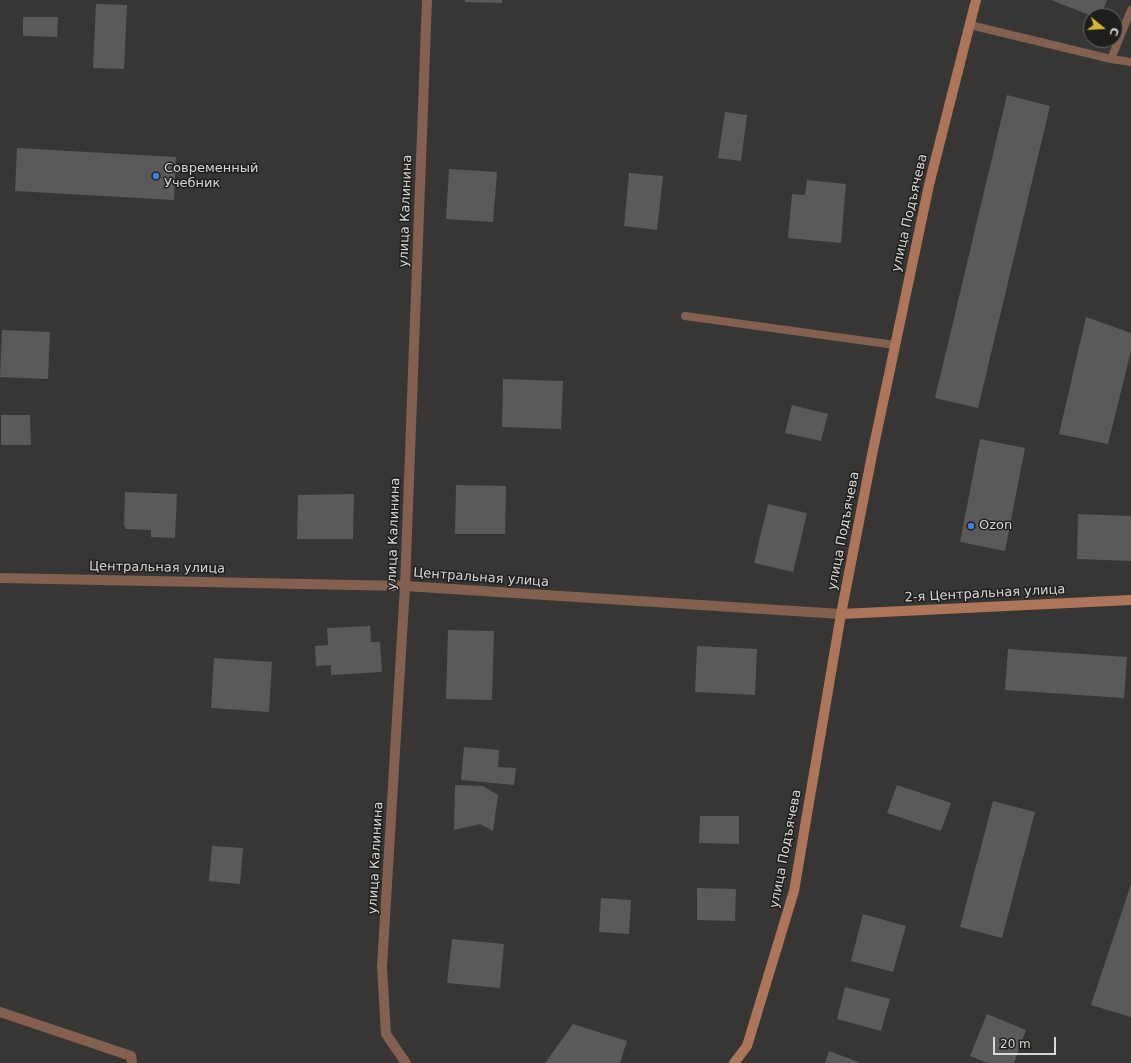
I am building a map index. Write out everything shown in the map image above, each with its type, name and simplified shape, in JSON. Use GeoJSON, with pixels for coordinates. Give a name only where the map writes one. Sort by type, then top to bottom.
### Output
{"type":"FeatureCollection","features":[{"type":"Feature","properties":{"kind":"main road","name":"улица Подъячева"},"geometry":{"type":"LineString","coordinates":[[734,1063],[747,1046],[794,891],[841,614],[895,345],[929,185],[976,0]]}},
{"type":"Feature","properties":{"kind":"main road","name":"2-я Центральная улица"},"geometry":{"type":"LineString","coordinates":[[841,614],[1131,600]]}},
{"type":"Feature","properties":{"kind":"street","name":"улица Калинина"},"geometry":{"type":"LineString","coordinates":[[406,1063],[386,1034],[382,967],[405,586],[427,0]]}},
{"type":"Feature","properties":{"kind":"street","name":"Центральная улица"},"geometry":{"type":"LineString","coordinates":[[0,578],[405,586],[841,614]]}},
{"type":"Feature","properties":{"kind":"street"},"geometry":{"type":"LineString","coordinates":[[0,1012],[130,1056],[132,1063]]}},
{"type":"Feature","properties":{"kind":"lane"},"geometry":{"type":"LineString","coordinates":[[1111,59],[1131,10]]}},
{"type":"Feature","properties":{"kind":"lane"},"geometry":{"type":"LineString","coordinates":[[970,25],[1111,59],[1131,62]]}},
{"type":"Feature","properties":{"kind":"lane"},"geometry":{"type":"LineString","coordinates":[[685,316],[895,345]]}},
{"type":"Feature","properties":{"kind":"building"},"geometry":{"type":"Polygon","coordinates":[[[465,0],[502,0],[502,3],[465,2],[465,0]]]}},
{"type":"Feature","properties":{"kind":"building"},"geometry":{"type":"Polygon","coordinates":[[[1051,0],[1107,0],[1104,8],[1083,8],[1083,12],[1051,0]]]}},
{"type":"Feature","properties":{"kind":"building"},"geometry":{"type":"Polygon","coordinates":[[[96,4],[127,5],[124,69],[93,68],[96,4]]]}},
{"type":"Feature","properties":{"kind":"building"},"geometry":{"type":"Polygon","coordinates":[[[23,17],[58,17],[57,37],[23,36],[23,17]]]}},
{"type":"Feature","properties":{"kind":"building"},"geometry":{"type":"Polygon","coordinates":[[[1007,95],[1050,106],[978,408],[935,398],[1007,95]]]}},
{"type":"Feature","properties":{"kind":"building"},"geometry":{"type":"Polygon","coordinates":[[[725,112],[747,115],[741,161],[718,158],[725,112]]]}},
{"type":"Feature","properties":{"kind":"building"},"geometry":{"type":"Polygon","coordinates":[[[17,148],[176,157],[174,200],[15,191],[17,148]]]}},
{"type":"Feature","properties":{"kind":"building"},"geometry":{"type":"Polygon","coordinates":[[[449,169],[497,172],[493,222],[446,219],[449,169]]]}},
{"type":"Feature","properties":{"kind":"building"},"geometry":{"type":"Polygon","coordinates":[[[629,173],[663,176],[657,230],[624,226],[629,173]]]}},
{"type":"Feature","properties":{"kind":"building"},"geometry":{"type":"Polygon","coordinates":[[[807,180],[846,184],[841,243],[788,238],[792,194],[805,195],[807,180]]]}},
{"type":"Feature","properties":{"kind":"building"},"geometry":{"type":"Polygon","coordinates":[[[1086,317],[1131,333],[1131,351],[1108,444],[1059,434],[1086,317]]]}},
{"type":"Feature","properties":{"kind":"building"},"geometry":{"type":"Polygon","coordinates":[[[2,330],[50,332],[48,379],[0,377],[2,330]]]}},
{"type":"Feature","properties":{"kind":"building"},"geometry":{"type":"Polygon","coordinates":[[[503,379],[563,381],[561,429],[502,427],[503,379]]]}},
{"type":"Feature","properties":{"kind":"building"},"geometry":{"type":"Polygon","coordinates":[[[792,405],[828,414],[821,441],[785,433],[792,405]]]}},
{"type":"Feature","properties":{"kind":"building"},"geometry":{"type":"Polygon","coordinates":[[[1,415],[30,415],[31,445],[1,445],[1,415]]]}},
{"type":"Feature","properties":{"kind":"building"},"geometry":{"type":"Polygon","coordinates":[[[980,439],[1025,448],[1005,551],[960,542],[980,439]]]}},
{"type":"Feature","properties":{"kind":"building"},"geometry":{"type":"Polygon","coordinates":[[[456,485],[506,486],[505,534],[455,534],[456,485]]]}},
{"type":"Feature","properties":{"kind":"building"},"geometry":{"type":"Polygon","coordinates":[[[125,492],[177,494],[175,538],[151,537],[151,530],[126,529],[124,525],[125,492]]]}},
{"type":"Feature","properties":{"kind":"building"},"geometry":{"type":"Polygon","coordinates":[[[354,494],[353,539],[297,539],[298,495],[354,494]]]}},
{"type":"Feature","properties":{"kind":"building"},"geometry":{"type":"Polygon","coordinates":[[[768,504],[807,513],[793,572],[754,563],[768,504]]]}},
{"type":"Feature","properties":{"kind":"building"},"geometry":{"type":"Polygon","coordinates":[[[1078,514],[1131,516],[1131,561],[1077,559],[1078,514]]]}},
{"type":"Feature","properties":{"kind":"building"},"geometry":{"type":"Polygon","coordinates":[[[370,626],[371,642],[380,642],[382,672],[331,675],[331,665],[316,666],[315,646],[328,645],[327,628],[370,626]]]}},
{"type":"Feature","properties":{"kind":"building"},"geometry":{"type":"Polygon","coordinates":[[[448,630],[494,631],[492,700],[446,699],[448,630]]]}},
{"type":"Feature","properties":{"kind":"building"},"geometry":{"type":"Polygon","coordinates":[[[697,646],[757,649],[755,695],[695,692],[697,646]]]}},
{"type":"Feature","properties":{"kind":"building"},"geometry":{"type":"Polygon","coordinates":[[[1008,649],[1127,657],[1124,698],[1005,690],[1008,649]]]}},
{"type":"Feature","properties":{"kind":"building"},"geometry":{"type":"Polygon","coordinates":[[[214,658],[272,662],[269,712],[211,708],[214,658]]]}},
{"type":"Feature","properties":{"kind":"building"},"geometry":{"type":"Polygon","coordinates":[[[464,747],[499,750],[498,767],[516,768],[514,785],[461,780],[464,747]]]}},
{"type":"Feature","properties":{"kind":"building"},"geometry":{"type":"Polygon","coordinates":[[[455,785],[483,786],[498,795],[493,831],[480,824],[454,830],[455,785]]]}},
{"type":"Feature","properties":{"kind":"building"},"geometry":{"type":"Polygon","coordinates":[[[897,785],[951,803],[941,831],[887,813],[897,785]]]}},
{"type":"Feature","properties":{"kind":"building"},"geometry":{"type":"Polygon","coordinates":[[[993,801],[1035,812],[1002,938],[960,927],[993,801]]]}},
{"type":"Feature","properties":{"kind":"building"},"geometry":{"type":"Polygon","coordinates":[[[700,816],[739,816],[739,844],[699,843],[700,816]]]}},
{"type":"Feature","properties":{"kind":"building"},"geometry":{"type":"Polygon","coordinates":[[[212,846],[243,848],[240,884],[209,881],[212,846]]]}},
{"type":"Feature","properties":{"kind":"building"},"geometry":{"type":"Polygon","coordinates":[[[1131,884],[1131,1017],[1091,1005],[1131,884]]]}},
{"type":"Feature","properties":{"kind":"building"},"geometry":{"type":"Polygon","coordinates":[[[697,888],[736,889],[735,921],[697,920],[697,888]]]}},
{"type":"Feature","properties":{"kind":"building"},"geometry":{"type":"Polygon","coordinates":[[[601,898],[631,900],[629,934],[599,932],[601,898]]]}},
{"type":"Feature","properties":{"kind":"building"},"geometry":{"type":"Polygon","coordinates":[[[863,914],[906,926],[893,972],[851,961],[863,914]]]}},
{"type":"Feature","properties":{"kind":"building"},"geometry":{"type":"Polygon","coordinates":[[[452,939],[504,944],[500,988],[447,983],[452,939]]]}},
{"type":"Feature","properties":{"kind":"building"},"geometry":{"type":"Polygon","coordinates":[[[845,987],[890,999],[881,1031],[837,1019],[845,987]]]}},
{"type":"Feature","properties":{"kind":"building"},"geometry":{"type":"Polygon","coordinates":[[[987,1014],[1026,1030],[1014,1063],[988,1063],[970,1056],[987,1014]]]}},
{"type":"Feature","properties":{"kind":"building"},"geometry":{"type":"Polygon","coordinates":[[[573,1024],[627,1041],[620,1063],[545,1063],[573,1024]]]}},
{"type":"Feature","properties":{"kind":"building"},"geometry":{"type":"Polygon","coordinates":[[[829,1051],[861,1063],[825,1063],[829,1051]]]}},
{"type":"Feature","properties":{"kind":"place","name":"Современный Учебник"},"geometry":{"type":"Point","coordinates":[156,176]}},
{"type":"Feature","properties":{"kind":"place","name":"Ozon"},"geometry":{"type":"Point","coordinates":[971,526]}}]}
